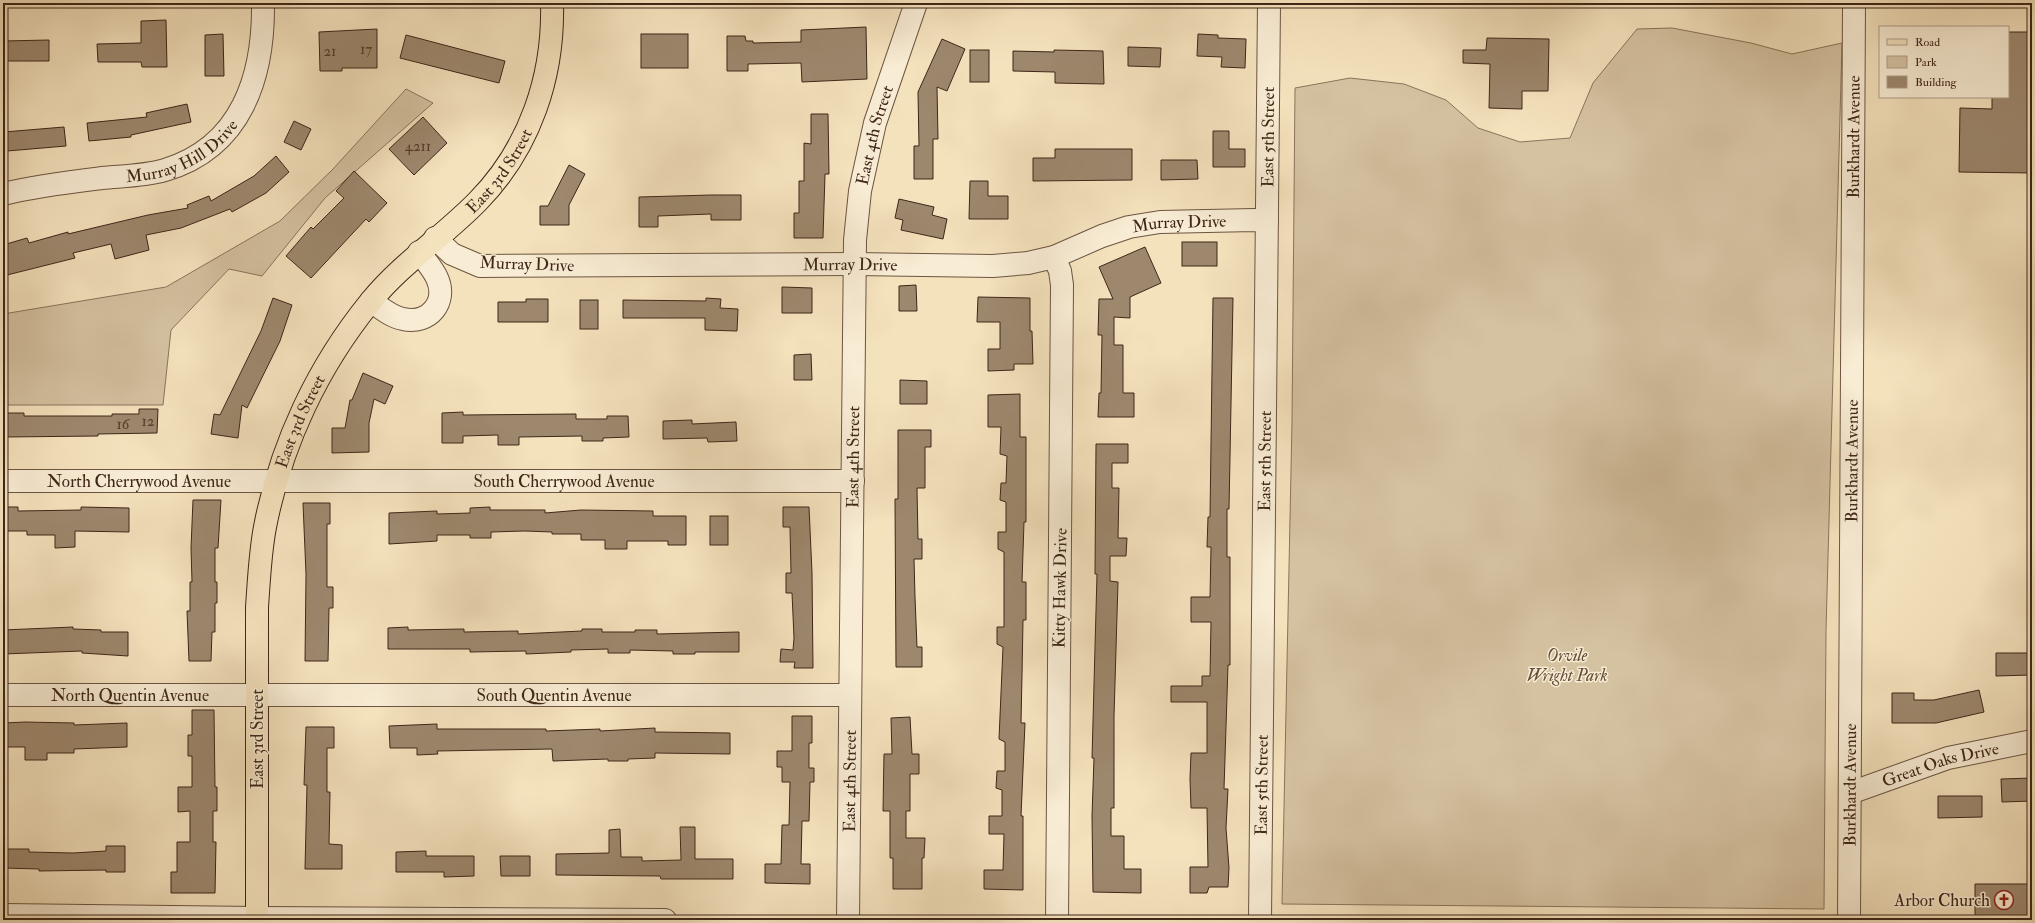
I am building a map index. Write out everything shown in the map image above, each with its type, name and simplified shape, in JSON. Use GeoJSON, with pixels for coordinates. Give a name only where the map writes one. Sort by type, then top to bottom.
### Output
{"type":"FeatureCollection","features":[{"type":"Feature","properties":{"kind":"main road","name":"East 3rd Street"},"geometry":{"type":"LineString","coordinates":[[257,919],[257,695],[260,559],[265,527],[276,481],[289,441],[305,404],[326,364],[371,301],[427,245],[478,201],[504,171],[517,151],[542,90],[550,55],[552,3]]}},
{"type":"Feature","properties":{"kind":"street","name":"Murray Hill Drive"},"geometry":{"type":"LineString","coordinates":[[3,194],[73,181],[165,170],[186,161],[205,150],[221,136],[236,119],[255,79],[260,58],[263,3]]}},
{"type":"Feature","properties":{"kind":"street","name":"East 4th Street"},"geometry":{"type":"LineString","coordinates":[[848,920],[854,264],[860,191],[864,166],[875,123],[916,3]]}},
{"type":"Feature","properties":{"kind":"street","name":"East 5th Street"},"geometry":{"type":"LineString","coordinates":[[1260,920],[1269,3]]}},
{"type":"Feature","properties":{"kind":"street","name":"Burkhardt Avenue"},"geometry":{"type":"LineString","coordinates":[[1849,920],[1854,3]]}},
{"type":"Feature","properties":{"kind":"street","name":"Murray Drive"},"geometry":{"type":"LineString","coordinates":[[427,245],[480,266],[854,264],[993,266],[1028,263],[1054,257],[1102,236],[1129,227],[1160,222],[1267,221]]}},
{"type":"Feature","properties":{"kind":"street"},"geometry":{"type":"LineString","coordinates":[[371,301],[390,314],[403,320],[415,320],[427,317],[434,311],[439,302],[441,291],[427,245]]}},
{"type":"Feature","properties":{"kind":"street","name":"Kitty Hawk Drive"},"geometry":{"type":"LineString","coordinates":[[1054,257],[1060,271],[1062,285],[1057,920]]}},
{"type":"Feature","properties":{"kind":"street","name":"North Cherrywood Avenue"},"geometry":{"type":"LineString","coordinates":[[3,480],[276,481]]}},
{"type":"Feature","properties":{"kind":"street","name":"South Cherrywood Avenue"},"geometry":{"type":"LineString","coordinates":[[276,481],[853,481]]}},
{"type":"Feature","properties":{"kind":"street","name":"North Quentin Avenue"},"geometry":{"type":"LineString","coordinates":[[3,695],[257,695]]}},
{"type":"Feature","properties":{"kind":"street","name":"South Quentin Avenue"},"geometry":{"type":"LineString","coordinates":[[257,695],[850,695]]}},
{"type":"Feature","properties":{"kind":"street","name":"Great Oaks Drive"},"geometry":{"type":"LineString","coordinates":[[1850,793],[1948,758],[2032,741]]}},
{"type":"Feature","properties":{"kind":"street"},"geometry":{"type":"LineString","coordinates":[[3,915],[257,919],[665,920]]}},
{"type":"Feature","properties":{"kind":"green space","name":"Orvile Wright Park"},"geometry":{"type":"Polygon","coordinates":[[[1672,28],[1751,43],[1792,54],[1842,43],[1826,631],[1824,909],[1282,904],[1292,423],[1295,88],[1350,78],[1404,84],[1446,100],[1478,128],[1520,142],[1570,138],[1593,83],[1637,29],[1672,28]]]}},
{"type":"Feature","properties":{"kind":"green space"},"geometry":{"type":"Polygon","coordinates":[[[406,89],[433,103],[325,198],[262,276],[229,269],[171,330],[163,405],[3,405],[3,314],[166,287],[280,221],[333,169],[406,89]]]}},
{"type":"Feature","properties":{"kind":"building"},"geometry":{"type":"Polygon","coordinates":[[[166,20],[167,67],[142,67],[141,62],[98,62],[97,44],[141,43],[141,21],[166,20]]]}},
{"type":"Feature","properties":{"kind":"building"},"geometry":{"type":"Polygon","coordinates":[[[866,27],[867,79],[802,82],[801,63],[748,64],[748,71],[727,71],[727,36],[745,36],[746,41],[753,41],[753,43],[801,42],[801,30],[866,27]]]}},
{"type":"Feature","properties":{"kind":"building"},"geometry":{"type":"Polygon","coordinates":[[[377,29],[377,68],[342,68],[342,71],[320,71],[319,32],[377,29]]]}},
{"type":"Feature","properties":{"kind":"building"},"geometry":{"type":"Polygon","coordinates":[[[2009,32],[2031,32],[2032,173],[1959,172],[1960,108],[1992,109],[1992,98],[2009,98],[2009,32]]]}},
{"type":"Feature","properties":{"kind":"building"},"geometry":{"type":"Polygon","coordinates":[[[223,34],[224,76],[205,76],[205,35],[223,34]]]}},
{"type":"Feature","properties":{"kind":"building"},"geometry":{"type":"Polygon","coordinates":[[[641,34],[688,34],[688,68],[641,68],[641,34]]]}},
{"type":"Feature","properties":{"kind":"building"},"geometry":{"type":"Polygon","coordinates":[[[1198,34],[1218,35],[1218,38],[1246,39],[1245,68],[1221,67],[1222,57],[1197,56],[1198,34]]]}},
{"type":"Feature","properties":{"kind":"building"},"geometry":{"type":"Polygon","coordinates":[[[406,35],[505,61],[499,83],[400,58],[406,35]]]}},
{"type":"Feature","properties":{"kind":"building"},"geometry":{"type":"Polygon","coordinates":[[[1487,38],[1549,39],[1548,91],[1522,91],[1522,109],[1489,108],[1490,64],[1463,63],[1463,50],[1486,50],[1487,38]]]}},
{"type":"Feature","properties":{"kind":"building"},"geometry":{"type":"Polygon","coordinates":[[[942,39],[965,49],[947,91],[937,87],[938,139],[933,139],[933,179],[914,179],[914,146],[919,146],[918,92],[942,39]]]}},
{"type":"Feature","properties":{"kind":"building"},"geometry":{"type":"Polygon","coordinates":[[[49,40],[49,61],[3,61],[3,41],[49,40]]]}},
{"type":"Feature","properties":{"kind":"building"},"geometry":{"type":"Polygon","coordinates":[[[1128,47],[1161,48],[1160,67],[1128,66],[1128,47]]]}},
{"type":"Feature","properties":{"kind":"building"},"geometry":{"type":"Polygon","coordinates":[[[970,50],[989,50],[989,82],[970,82],[970,50]]]}},
{"type":"Feature","properties":{"kind":"building"},"geometry":{"type":"Polygon","coordinates":[[[1054,50],[1103,51],[1104,84],[1055,83],[1055,72],[1013,71],[1013,51],[1054,52],[1054,50]]]}},
{"type":"Feature","properties":{"kind":"building"},"geometry":{"type":"Polygon","coordinates":[[[187,104],[191,122],[131,135],[131,137],[89,141],[87,123],[147,117],[146,113],[187,104]]]}},
{"type":"Feature","properties":{"kind":"building"},"geometry":{"type":"Polygon","coordinates":[[[811,114],[828,114],[829,174],[825,174],[823,238],[794,238],[794,213],[799,213],[799,181],[804,181],[804,143],[811,144],[811,114]]]}},
{"type":"Feature","properties":{"kind":"building"},"geometry":{"type":"Polygon","coordinates":[[[423,117],[447,143],[414,175],[389,149],[423,117]]]}},
{"type":"Feature","properties":{"kind":"building"},"geometry":{"type":"Polygon","coordinates":[[[294,121],[311,129],[301,150],[284,142],[294,121]]]}},
{"type":"Feature","properties":{"kind":"building"},"geometry":{"type":"Polygon","coordinates":[[[64,127],[66,146],[7,151],[4,132],[64,127]]]}},
{"type":"Feature","properties":{"kind":"building"},"geometry":{"type":"Polygon","coordinates":[[[1213,131],[1229,131],[1229,149],[1245,149],[1245,167],[1213,167],[1213,131]]]}},
{"type":"Feature","properties":{"kind":"building"},"geometry":{"type":"Polygon","coordinates":[[[1055,149],[1132,149],[1132,180],[1033,181],[1033,158],[1055,158],[1055,149]]]}},
{"type":"Feature","properties":{"kind":"building"},"geometry":{"type":"Polygon","coordinates":[[[276,156],[289,172],[266,193],[232,212],[230,209],[181,228],[146,235],[149,250],[115,259],[111,244],[73,253],[75,258],[3,276],[3,245],[27,238],[29,243],[68,232],[68,234],[148,215],[188,208],[187,205],[209,196],[211,201],[254,176],[276,156]]]}},
{"type":"Feature","properties":{"kind":"building"},"geometry":{"type":"Polygon","coordinates":[[[1161,160],[1197,160],[1198,179],[1161,180],[1161,160]]]}},
{"type":"Feature","properties":{"kind":"building"},"geometry":{"type":"Polygon","coordinates":[[[569,165],[585,174],[569,205],[569,225],[540,225],[540,206],[548,206],[569,165]]]}},
{"type":"Feature","properties":{"kind":"building"},"geometry":{"type":"Polygon","coordinates":[[[354,171],[387,203],[369,222],[366,219],[311,278],[286,256],[311,227],[313,229],[344,198],[336,191],[354,171]]]}},
{"type":"Feature","properties":{"kind":"building"},"geometry":{"type":"Polygon","coordinates":[[[970,181],[988,181],[988,196],[1008,196],[1008,219],[969,219],[970,181]]]}},
{"type":"Feature","properties":{"kind":"building"},"geometry":{"type":"Polygon","coordinates":[[[741,195],[741,220],[711,220],[711,214],[658,216],[658,227],[639,227],[639,197],[741,195]]]}},
{"type":"Feature","properties":{"kind":"building"},"geometry":{"type":"Polygon","coordinates":[[[899,199],[934,207],[932,215],[947,219],[943,239],[901,230],[903,220],[895,218],[899,199]]]}},
{"type":"Feature","properties":{"kind":"building"},"geometry":{"type":"Polygon","coordinates":[[[1182,242],[1217,242],[1217,266],[1182,266],[1182,242]]]}},
{"type":"Feature","properties":{"kind":"building"},"geometry":{"type":"Polygon","coordinates":[[[1145,247],[1161,283],[1130,297],[1130,318],[1114,317],[1114,345],[1123,345],[1123,393],[1134,393],[1134,417],[1098,417],[1099,393],[1101,393],[1102,335],[1098,335],[1099,299],[1113,299],[1099,267],[1145,247]]]}},
{"type":"Feature","properties":{"kind":"building"},"geometry":{"type":"Polygon","coordinates":[[[916,285],[917,311],[899,311],[899,286],[916,285]]]}},
{"type":"Feature","properties":{"kind":"building"},"geometry":{"type":"Polygon","coordinates":[[[782,287],[812,288],[812,313],[782,313],[782,287]]]}},
{"type":"Feature","properties":{"kind":"building"},"geometry":{"type":"Polygon","coordinates":[[[978,297],[1030,298],[1030,331],[1032,331],[1033,364],[1014,364],[1014,370],[988,371],[988,349],[1000,349],[1000,322],[977,322],[978,297]]]}},
{"type":"Feature","properties":{"kind":"building"},"geometry":{"type":"Polygon","coordinates":[[[273,298],[292,305],[280,341],[247,408],[242,405],[238,438],[211,434],[214,414],[220,415],[261,331],[273,298]]]}},
{"type":"Feature","properties":{"kind":"building"},"geometry":{"type":"Polygon","coordinates":[[[706,298],[721,299],[720,308],[738,309],[737,331],[705,330],[705,318],[623,318],[623,300],[706,301],[706,298]]]}},
{"type":"Feature","properties":{"kind":"building"},"geometry":{"type":"Polygon","coordinates":[[[1213,298],[1233,298],[1229,509],[1227,509],[1227,557],[1230,557],[1230,665],[1228,665],[1224,789],[1228,789],[1226,828],[1229,868],[1228,887],[1209,887],[1207,893],[1190,893],[1190,867],[1208,867],[1207,808],[1191,808],[1190,779],[1191,753],[1207,753],[1207,702],[1171,702],[1171,686],[1202,686],[1202,676],[1210,676],[1211,622],[1191,622],[1191,597],[1210,597],[1211,547],[1207,547],[1208,517],[1210,517],[1213,298]]]}},
{"type":"Feature","properties":{"kind":"building"},"geometry":{"type":"Polygon","coordinates":[[[526,299],[548,299],[548,322],[498,322],[498,302],[526,302],[526,299]]]}},
{"type":"Feature","properties":{"kind":"building"},"geometry":{"type":"Polygon","coordinates":[[[580,300],[598,300],[598,329],[580,329],[580,300]]]}},
{"type":"Feature","properties":{"kind":"building"},"geometry":{"type":"Polygon","coordinates":[[[811,354],[812,380],[794,380],[794,355],[811,354]]]}},
{"type":"Feature","properties":{"kind":"building"},"geometry":{"type":"Polygon","coordinates":[[[363,373],[393,386],[385,404],[374,399],[369,423],[369,452],[332,453],[332,428],[345,428],[350,400],[352,400],[363,373]]]}},
{"type":"Feature","properties":{"kind":"building"},"geometry":{"type":"Polygon","coordinates":[[[900,380],[927,381],[927,404],[900,404],[900,380]]]}},
{"type":"Feature","properties":{"kind":"building"},"geometry":{"type":"Polygon","coordinates":[[[1020,394],[1020,437],[1026,437],[1026,522],[1024,522],[1022,582],[1026,582],[1026,620],[1023,620],[1021,723],[1025,723],[1021,816],[1023,816],[1023,890],[984,889],[984,870],[1003,870],[1004,834],[989,834],[989,816],[1002,816],[1002,790],[996,788],[997,771],[1005,771],[1005,742],[999,739],[1003,647],[997,644],[997,627],[1004,627],[1004,552],[998,549],[998,532],[1006,532],[1006,502],[1000,500],[1001,483],[1006,483],[1007,456],[1000,454],[1001,427],[988,427],[988,395],[1020,394]]]}},
{"type":"Feature","properties":{"kind":"building"},"geometry":{"type":"Polygon","coordinates":[[[139,409],[158,409],[157,433],[98,434],[98,436],[5,437],[5,413],[24,413],[24,416],[112,416],[112,414],[139,414],[139,409]]]}},
{"type":"Feature","properties":{"kind":"building"},"geometry":{"type":"Polygon","coordinates":[[[463,412],[463,415],[576,414],[576,419],[607,419],[607,416],[628,416],[629,437],[603,438],[603,441],[582,441],[582,436],[519,437],[519,445],[498,445],[498,435],[463,436],[463,443],[442,443],[442,413],[463,412]]]}},
{"type":"Feature","properties":{"kind":"building"},"geometry":{"type":"Polygon","coordinates":[[[692,420],[692,424],[736,422],[737,441],[708,442],[707,438],[663,439],[663,421],[692,420]]]}},
{"type":"Feature","properties":{"kind":"building"},"geometry":{"type":"Polygon","coordinates":[[[898,430],[931,430],[931,447],[925,447],[925,488],[917,488],[918,539],[922,539],[922,559],[914,559],[917,647],[922,647],[922,667],[896,667],[895,499],[898,499],[898,430]]]}},
{"type":"Feature","properties":{"kind":"building"},"geometry":{"type":"Polygon","coordinates":[[[1096,444],[1128,444],[1128,463],[1112,463],[1112,488],[1119,488],[1118,538],[1127,538],[1126,556],[1110,556],[1110,581],[1118,582],[1114,716],[1114,808],[1111,808],[1111,836],[1124,836],[1124,869],[1141,869],[1141,893],[1093,892],[1092,816],[1094,758],[1092,758],[1097,574],[1095,574],[1096,444]]]}},
{"type":"Feature","properties":{"kind":"building"},"geometry":{"type":"Polygon","coordinates":[[[193,500],[221,500],[218,548],[215,548],[215,582],[217,582],[217,603],[215,603],[215,632],[212,632],[211,661],[189,661],[187,611],[190,611],[190,582],[192,582],[191,548],[193,500]]]}},
{"type":"Feature","properties":{"kind":"building"},"geometry":{"type":"Polygon","coordinates":[[[303,503],[330,503],[330,524],[327,524],[327,587],[333,587],[333,608],[329,608],[328,661],[305,661],[306,574],[303,503]]]}},
{"type":"Feature","properties":{"kind":"building"},"geometry":{"type":"Polygon","coordinates":[[[3,507],[18,507],[18,511],[81,510],[81,507],[129,508],[129,532],[75,531],[75,547],[55,548],[55,535],[27,535],[27,531],[3,531],[3,507]]]}},
{"type":"Feature","properties":{"kind":"building"},"geometry":{"type":"Polygon","coordinates":[[[490,507],[490,510],[545,510],[545,513],[581,510],[653,511],[653,516],[686,516],[686,545],[668,545],[668,541],[627,541],[627,549],[605,549],[605,540],[581,540],[581,534],[552,534],[552,532],[525,531],[491,532],[491,538],[470,538],[470,535],[437,535],[437,541],[389,544],[389,513],[437,511],[437,514],[470,513],[470,508],[490,507]]]}},
{"type":"Feature","properties":{"kind":"building"},"geometry":{"type":"Polygon","coordinates":[[[783,507],[809,507],[812,573],[813,668],[794,668],[795,662],[780,662],[781,649],[793,650],[794,638],[792,593],[786,593],[786,573],[791,573],[790,527],[783,527],[783,507]]]}},
{"type":"Feature","properties":{"kind":"building"},"geometry":{"type":"Polygon","coordinates":[[[710,516],[728,516],[728,545],[710,545],[710,516]]]}},
{"type":"Feature","properties":{"kind":"building"},"geometry":{"type":"Polygon","coordinates":[[[73,627],[73,629],[101,630],[101,632],[128,632],[128,656],[82,653],[82,651],[3,654],[3,630],[73,627]]]}},
{"type":"Feature","properties":{"kind":"building"},"geometry":{"type":"Polygon","coordinates":[[[408,627],[408,630],[464,629],[464,632],[518,631],[518,634],[582,631],[582,629],[602,629],[602,632],[657,630],[657,634],[739,632],[739,652],[695,652],[695,654],[673,654],[673,651],[630,650],[630,653],[608,653],[608,649],[571,650],[571,652],[526,654],[526,651],[470,652],[470,649],[388,649],[388,628],[408,627]]]}},
{"type":"Feature","properties":{"kind":"building"},"geometry":{"type":"Polygon","coordinates":[[[1996,653],[2030,653],[2031,675],[1996,676],[1996,653]]]}},
{"type":"Feature","properties":{"kind":"building"},"geometry":{"type":"Polygon","coordinates":[[[1979,690],[1984,712],[1936,723],[1892,723],[1892,693],[1914,693],[1914,700],[1934,700],[1979,690]]]}},
{"type":"Feature","properties":{"kind":"building"},"geometry":{"type":"Polygon","coordinates":[[[192,710],[214,710],[215,787],[217,787],[217,811],[213,811],[213,842],[216,842],[215,893],[171,893],[171,872],[177,872],[177,842],[190,842],[190,811],[178,812],[178,787],[192,787],[192,756],[188,756],[188,735],[192,735],[192,710]]]}},
{"type":"Feature","properties":{"kind":"building"},"geometry":{"type":"Polygon","coordinates":[[[792,716],[812,716],[812,743],[809,743],[809,768],[814,768],[814,782],[810,782],[809,821],[802,821],[801,864],[810,864],[810,884],[765,883],[765,864],[781,864],[782,825],[789,825],[790,782],[782,782],[782,767],[777,767],[777,751],[792,751],[792,716]]]}},
{"type":"Feature","properties":{"kind":"building"},"geometry":{"type":"Polygon","coordinates":[[[910,717],[912,754],[919,754],[919,774],[910,774],[910,811],[906,811],[906,838],[925,838],[924,858],[922,858],[922,889],[893,889],[893,858],[890,858],[890,811],[883,811],[884,754],[892,754],[891,718],[910,717]]]}},
{"type":"Feature","properties":{"kind":"building"},"geometry":{"type":"Polygon","coordinates":[[[3,723],[74,723],[74,725],[127,723],[127,747],[74,749],[74,753],[47,753],[47,760],[25,760],[25,747],[3,747],[3,723]]]}},
{"type":"Feature","properties":{"kind":"building"},"geometry":{"type":"Polygon","coordinates":[[[437,724],[437,729],[546,729],[546,731],[600,729],[600,731],[655,728],[655,732],[730,733],[730,754],[655,753],[655,758],[628,759],[628,761],[608,761],[608,759],[553,761],[552,749],[437,751],[438,754],[417,755],[417,748],[390,748],[389,726],[437,724]]]}},
{"type":"Feature","properties":{"kind":"building"},"geometry":{"type":"Polygon","coordinates":[[[306,727],[334,727],[334,748],[327,748],[327,792],[330,792],[329,844],[342,845],[342,869],[305,869],[307,785],[304,785],[306,727]]]}},
{"type":"Feature","properties":{"kind":"building"},"geometry":{"type":"Polygon","coordinates":[[[2032,778],[2032,801],[2002,802],[2001,779],[2032,778]]]}},
{"type":"Feature","properties":{"kind":"building"},"geometry":{"type":"Polygon","coordinates":[[[1938,796],[1982,796],[1982,817],[1938,818],[1938,796]]]}},
{"type":"Feature","properties":{"kind":"building"},"geometry":{"type":"Polygon","coordinates":[[[680,827],[695,827],[695,859],[733,859],[733,879],[661,879],[660,876],[556,875],[556,854],[609,853],[609,830],[620,829],[621,857],[642,857],[642,861],[681,860],[680,827]]]}},
{"type":"Feature","properties":{"kind":"building"},"geometry":{"type":"Polygon","coordinates":[[[106,846],[125,846],[125,872],[106,872],[106,870],[39,871],[39,869],[3,868],[3,849],[29,849],[29,852],[73,853],[106,851],[106,846]]]}},
{"type":"Feature","properties":{"kind":"building"},"geometry":{"type":"Polygon","coordinates":[[[426,851],[426,856],[474,856],[474,876],[444,877],[444,872],[396,872],[396,852],[426,851]]]}},
{"type":"Feature","properties":{"kind":"building"},"geometry":{"type":"Polygon","coordinates":[[[500,856],[530,856],[530,876],[501,876],[500,856]]]}},
{"type":"Feature","properties":{"kind":"building","name":"Arbor Church"},"geometry":{"type":"Polygon","coordinates":[[[1975,884],[2032,884],[2032,920],[2020,920],[2020,916],[1975,916],[1975,884]]]}},
{"type":"Feature","properties":{"kind":"place","name":"Arbor Church"},"geometry":{"type":"Point","coordinates":[2004,900]}}]}
